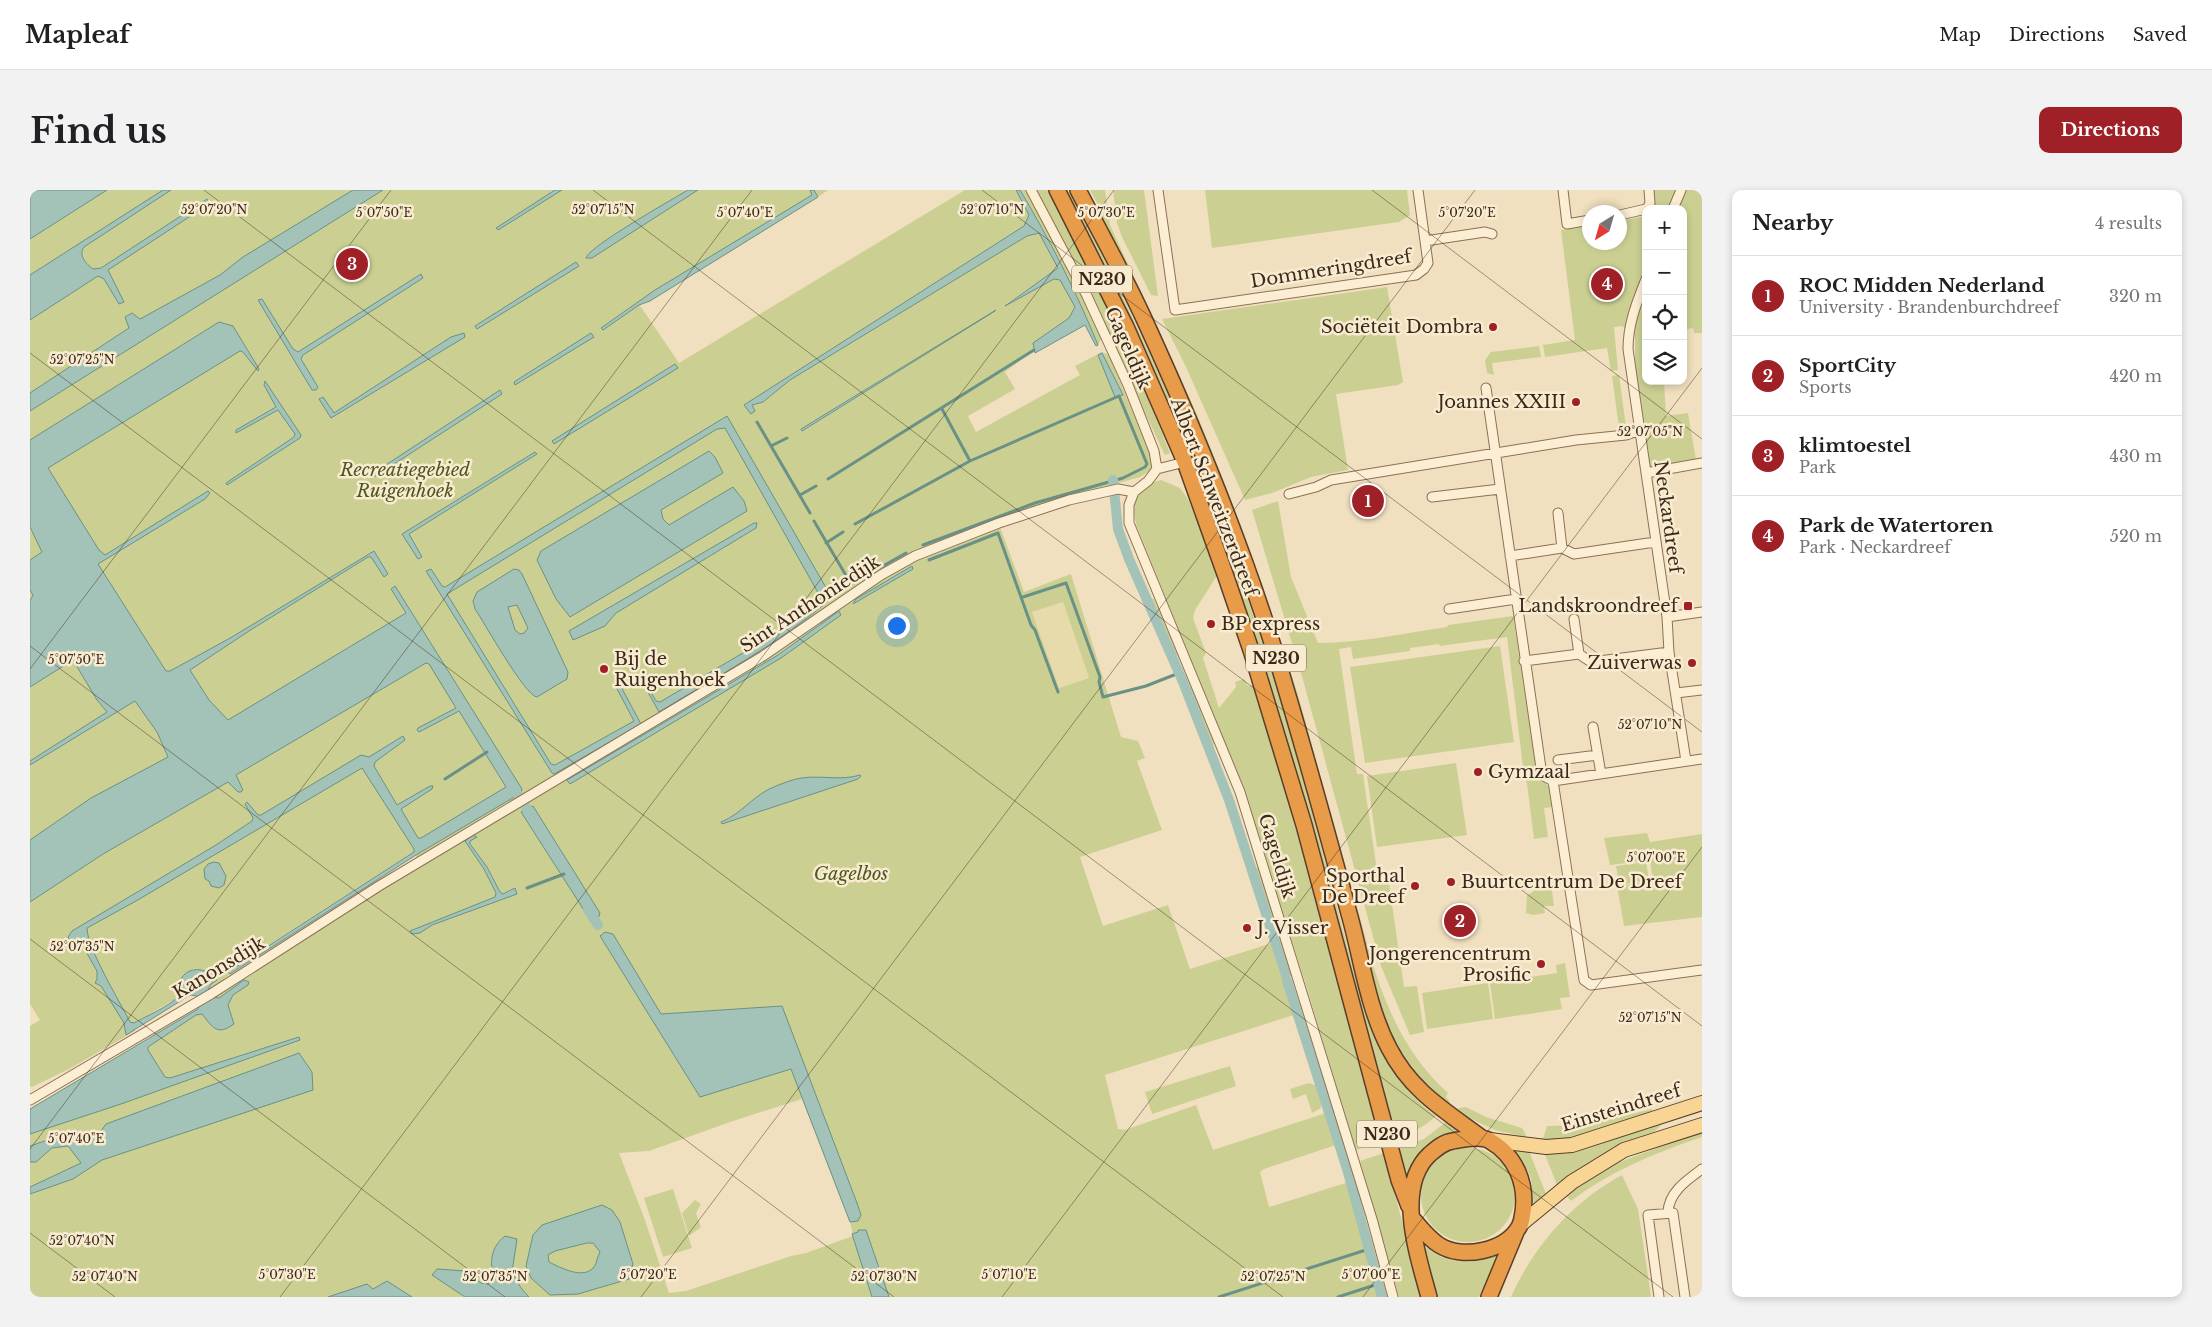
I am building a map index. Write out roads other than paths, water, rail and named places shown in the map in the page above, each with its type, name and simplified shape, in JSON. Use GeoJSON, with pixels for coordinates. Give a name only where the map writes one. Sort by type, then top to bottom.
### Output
{"type":"FeatureCollection","features":[{"type":"Feature","properties":{"kind":"highway","name":"Albert Schweitzerdreef"},"geometry":{"type":"LineString","coordinates":[[1057,190],[1126,327],[1185,462],[1251,650],[1304,825],[1399,1180],[1410,1212]]}},
{"type":"Feature","properties":{"kind":"highway","name":"Albert Schweitzerdreef"},"geometry":{"type":"LineString","coordinates":[[1078,190],[1144,319],[1203,456],[1239,549],[1274,648],[1380,1029],[1400,1066],[1421,1093],[1437,1107],[1486,1139]]}},
{"type":"Feature","properties":{"kind":"highway","name":"N230"},"geometry":{"type":"LineString","coordinates":[[1429,1297],[1419,1262],[1410,1212],[1415,1174],[1427,1157],[1438,1147],[1449,1142],[1486,1139],[1509,1157],[1518,1171],[1524,1194],[1518,1228],[1489,1297]]}},
{"type":"Feature","properties":{"kind":"highway","name":"N230"},"geometry":{"type":"LineString","coordinates":[[1410,1212],[1427,1235],[1439,1245],[1453,1251],[1467,1253],[1489,1249],[1518,1228]]}},
{"type":"Feature","properties":{"kind":"main road","name":"Einsteindreef"},"geometry":{"type":"LineString","coordinates":[[1486,1139],[1546,1146],[1572,1145],[1702,1103]]}},
{"type":"Feature","properties":{"kind":"main road"},"geometry":{"type":"LineString","coordinates":[[1518,1228],[1572,1182],[1624,1150],[1702,1125]]}},
{"type":"Feature","properties":{"kind":"street","name":"Gageldijk"},"geometry":{"type":"LineString","coordinates":[[1031,190],[1110,344],[1154,451],[1157,469]]}},
{"type":"Feature","properties":{"kind":"street","name":"Dommeringdreef"},"geometry":{"type":"LineString","coordinates":[[1158,190],[1175,310],[1416,275],[1424,270],[1428,263],[1425,241],[1485,232],[1492,234]]}},
{"type":"Feature","properties":{"kind":"street"},"geometry":{"type":"LineString","coordinates":[[1418,190],[1425,241]]}},
{"type":"Feature","properties":{"kind":"street"},"geometry":{"type":"LineString","coordinates":[[1563,190],[1567,224],[1582,221]]}},
{"type":"Feature","properties":{"kind":"street"},"geometry":{"type":"LineString","coordinates":[[1649,190],[1649,205]]}},
{"type":"Feature","properties":{"kind":"street"},"geometry":{"type":"LineString","coordinates":[[1675,205],[1681,190]]}},
{"type":"Feature","properties":{"kind":"street"},"geometry":{"type":"LineString","coordinates":[[1627,214],[1642,210]]}},
{"type":"Feature","properties":{"kind":"street","name":"Neckardreef"},"geometry":{"type":"LineString","coordinates":[[1642,290],[1632,316],[1628,335],[1655,542],[1667,616],[1669,652],[1686,761]]}},
{"type":"Feature","properties":{"kind":"street"},"geometry":{"type":"LineString","coordinates":[[1486,388],[1542,775],[1553,781],[1702,758]]}},
{"type":"Feature","properties":{"kind":"street"},"geometry":{"type":"LineString","coordinates":[[1289,494],[1316,487],[1331,480],[1576,440],[1626,435],[1640,430]]}},
{"type":"Feature","properties":{"kind":"street"},"geometry":{"type":"LineString","coordinates":[[1134,492],[1148,481],[1157,469],[1185,462]]}},
{"type":"Feature","properties":{"kind":"street"},"geometry":{"type":"LineString","coordinates":[[1646,473],[1702,464]]}},
{"type":"Feature","properties":{"kind":"street","name":"Sint Anthoniedijk"},"geometry":{"type":"LineString","coordinates":[[422,861],[762,656],[881,575],[915,556],[999,523],[1070,500],[1118,489],[1134,492]]}},
{"type":"Feature","properties":{"kind":"street"},"geometry":{"type":"LineString","coordinates":[[1432,497],[1500,489]]}},
{"type":"Feature","properties":{"kind":"street","name":"Gageldijk"},"geometry":{"type":"LineString","coordinates":[[1134,492],[1129,505],[1129,523],[1240,792],[1372,1218],[1393,1297]]}},
{"type":"Feature","properties":{"kind":"street"},"geometry":{"type":"LineString","coordinates":[[1558,512],[1562,548]]}},
{"type":"Feature","properties":{"kind":"street"},"geometry":{"type":"LineString","coordinates":[[1510,556],[1562,548],[1574,554],[1655,542]]}},
{"type":"Feature","properties":{"kind":"street"},"geometry":{"type":"LineString","coordinates":[[1449,609],[1516,600]]}},
{"type":"Feature","properties":{"kind":"street"},"geometry":{"type":"LineString","coordinates":[[1667,616],[1702,612]]}},
{"type":"Feature","properties":{"kind":"street"},"geometry":{"type":"LineString","coordinates":[[1574,619],[1579,654]]}},
{"type":"Feature","properties":{"kind":"street"},"geometry":{"type":"LineString","coordinates":[[1524,661],[1579,654],[1591,662],[1669,652]]}},
{"type":"Feature","properties":{"kind":"street"},"geometry":{"type":"LineString","coordinates":[[1676,694],[1702,690]]}},
{"type":"Feature","properties":{"kind":"street"},"geometry":{"type":"LineString","coordinates":[[1593,727],[1601,774]]}},
{"type":"Feature","properties":{"kind":"street"},"geometry":{"type":"LineString","coordinates":[[1558,760],[1598,755]]}},
{"type":"Feature","properties":{"kind":"street"},"geometry":{"type":"LineString","coordinates":[[1553,781],[1584,980],[1590,985],[1702,970]]}},
{"type":"Feature","properties":{"kind":"street","name":"Kanonsdijk"},"geometry":{"type":"LineString","coordinates":[[30,1100],[211,994],[422,861]]}},
{"type":"Feature","properties":{"kind":"street"},"geometry":{"type":"LineString","coordinates":[[1668,1212],[1670,1199],[1681,1186],[1702,1168]]}},
{"type":"Feature","properties":{"kind":"street"},"geometry":{"type":"LineString","coordinates":[[1659,1297],[1648,1216],[1668,1212],[1673,1213],[1685,1297]]}},
{"type":"Feature","properties":{"kind":"water"},"geometry":{"type":"Polygon","coordinates":[[[30,190],[107,190],[30,239],[30,190]]]}},
{"type":"Feature","properties":{"kind":"water"},"geometry":{"type":"Polygon","coordinates":[[[163,190],[171,190],[82,250],[82,256],[88,265],[93,269],[101,268],[207,199],[209,204],[108,270],[124,302],[119,304],[104,279],[98,276],[30,320],[30,275],[163,190]]]}},
{"type":"Feature","properties":{"kind":"water"},"geometry":{"type":"Polygon","coordinates":[[[353,190],[383,190],[30,411],[30,393],[129,328],[125,317],[132,313],[140,319],[220,275],[243,257],[353,190]]]}},
{"type":"Feature","properties":{"kind":"water"},"geometry":{"type":"Polygon","coordinates":[[[555,190],[562,190],[498,230],[496,228],[555,190]]]}},
{"type":"Feature","properties":{"kind":"water"},"geometry":{"type":"Polygon","coordinates":[[[688,190],[698,190],[592,258],[586,258],[590,252],[615,234],[688,190]]]}},
{"type":"Feature","properties":{"kind":"water"},"geometry":{"type":"Polygon","coordinates":[[[810,190],[814,190],[818,197],[650,301],[639,305],[603,330],[601,328],[655,290],[812,195],[810,190]]]}},
{"type":"Feature","properties":{"kind":"water"},"geometry":{"type":"Polygon","coordinates":[[[1016,190],[1020,190],[1042,228],[1072,285],[1098,345],[1096,346],[1085,325],[1035,353],[1033,343],[1069,318],[1075,307],[1060,280],[1054,279],[1005,306],[1058,268],[1039,233],[1027,236],[790,380],[763,402],[752,405],[755,411],[751,414],[744,405],[1024,226],[1029,215],[1016,190]]]}},
{"type":"Feature","properties":{"kind":"water"},"geometry":{"type":"Polygon","coordinates":[[[576,262],[579,266],[477,329],[475,326],[576,262]]]}},
{"type":"Feature","properties":{"kind":"water"},"geometry":{"type":"Polygon","coordinates":[[[421,274],[423,278],[303,355],[301,359],[318,387],[316,390],[312,390],[258,300],[262,299],[293,349],[298,352],[421,274]]]}},
{"type":"Feature","properties":{"kind":"water"},"geometry":{"type":"Polygon","coordinates":[[[995,311],[802,431],[801,429],[995,311]]]}},
{"type":"Feature","properties":{"kind":"water"},"geometry":{"type":"Polygon","coordinates":[[[219,322],[233,326],[259,369],[258,371],[243,352],[240,351],[48,468],[99,550],[105,555],[208,491],[210,493],[205,499],[98,564],[166,671],[170,671],[232,637],[374,551],[388,574],[384,577],[371,557],[368,557],[190,670],[209,700],[228,720],[406,613],[391,589],[395,586],[522,789],[521,793],[416,855],[230,974],[228,972],[414,852],[414,849],[362,768],[87,928],[92,948],[130,1022],[134,1023],[175,1000],[183,990],[180,981],[187,972],[192,970],[208,972],[217,980],[211,984],[208,990],[212,997],[219,998],[244,980],[249,982],[248,985],[233,995],[228,1005],[234,1024],[228,1028],[216,1029],[202,1014],[196,1015],[148,1047],[165,1077],[170,1078],[299,1037],[300,1040],[121,1104],[30,1134],[30,1109],[198,1009],[201,1002],[197,996],[190,995],[126,1035],[124,1023],[101,986],[95,983],[97,971],[80,941],[76,939],[70,942],[68,937],[72,931],[216,845],[252,821],[253,818],[245,804],[247,802],[258,815],[261,815],[361,755],[369,757],[403,736],[405,740],[375,762],[374,766],[397,805],[433,786],[432,789],[401,809],[418,838],[421,838],[506,787],[459,711],[419,732],[417,730],[456,708],[429,664],[426,663],[236,775],[243,790],[241,792],[238,792],[228,782],[103,854],[30,902],[30,840],[91,798],[168,757],[157,732],[135,701],[30,765],[30,761],[107,712],[97,700],[73,660],[30,687],[30,601],[33,595],[30,590],[30,560],[42,552],[30,527],[30,440],[219,322]]]}},
{"type":"Feature","properties":{"kind":"water"},"geometry":{"type":"Polygon","coordinates":[[[464,333],[465,337],[331,418],[319,399],[323,397],[334,413],[451,337],[464,333]]]}},
{"type":"Feature","properties":{"kind":"water"},"geometry":{"type":"Polygon","coordinates":[[[591,333],[594,337],[515,385],[514,382],[591,333]]]}},
{"type":"Feature","properties":{"kind":"water"},"geometry":{"type":"Polygon","coordinates":[[[1102,353],[1123,395],[1115,397],[1098,355],[1102,353]]]}},
{"type":"Feature","properties":{"kind":"water"},"geometry":{"type":"Polygon","coordinates":[[[675,364],[678,368],[554,444],[552,441],[675,364]]]}},
{"type":"Feature","properties":{"kind":"water"},"geometry":{"type":"Polygon","coordinates":[[[265,381],[301,435],[300,438],[227,485],[226,483],[294,437],[295,434],[278,410],[236,433],[236,430],[276,407],[264,385],[265,381]]]}},
{"type":"Feature","properties":{"kind":"water"},"geometry":{"type":"Polygon","coordinates":[[[500,390],[502,394],[371,479],[369,476],[500,390]]]}},
{"type":"Feature","properties":{"kind":"water"},"geometry":{"type":"Polygon","coordinates":[[[727,416],[832,598],[791,630],[748,658],[659,712],[640,678],[642,677],[656,701],[660,702],[780,631],[821,598],[725,428],[717,429],[447,594],[551,764],[555,765],[634,721],[615,685],[619,683],[641,724],[554,774],[426,571],[431,569],[442,586],[445,587],[727,416]]]}},
{"type":"Feature","properties":{"kind":"water"},"geometry":{"type":"Polygon","coordinates":[[[709,451],[715,457],[723,473],[661,510],[663,519],[669,525],[733,487],[744,501],[747,511],[570,617],[556,599],[537,560],[541,551],[709,451]]]}},
{"type":"Feature","properties":{"kind":"water"},"geometry":{"type":"Polygon","coordinates":[[[535,452],[537,454],[409,534],[422,557],[418,559],[402,534],[535,452]]]}},
{"type":"Feature","properties":{"kind":"water"},"geometry":{"type":"Polygon","coordinates":[[[757,523],[756,528],[616,613],[605,626],[573,640],[569,631],[757,523]]]}},
{"type":"Feature","properties":{"kind":"water"},"geometry":{"type":"Polygon","coordinates":[[[912,566],[913,569],[853,604],[856,599],[912,566]]]}},
{"type":"Feature","properties":{"kind":"water"},"geometry":{"type":"Polygon","coordinates":[[[514,569],[519,570],[568,672],[567,679],[537,697],[531,693],[514,672],[475,609],[473,601],[477,592],[514,569]],[[517,605],[508,607],[515,630],[520,634],[524,633],[528,628],[517,605]]]}},
{"type":"Feature","properties":{"kind":"water"},"geometry":{"type":"Polygon","coordinates":[[[839,611],[841,615],[781,658],[570,784],[567,780],[778,655],[839,611]]]}},
{"type":"Feature","properties":{"kind":"water"},"geometry":{"type":"Polygon","coordinates":[[[860,775],[858,779],[722,824],[721,822],[768,790],[789,781],[809,777],[846,778],[860,775]]]}},
{"type":"Feature","properties":{"kind":"water"},"geometry":{"type":"Polygon","coordinates":[[[533,806],[600,913],[598,919],[589,918],[521,812],[533,806]]]}},
{"type":"Feature","properties":{"kind":"water"},"geometry":{"type":"Polygon","coordinates":[[[473,835],[477,837],[470,841],[470,844],[487,867],[500,892],[503,894],[515,888],[517,894],[432,925],[420,933],[412,934],[410,931],[495,897],[496,893],[484,869],[465,841],[473,835]]]}},
{"type":"Feature","properties":{"kind":"water"},"geometry":{"type":"Polygon","coordinates":[[[219,863],[226,876],[224,885],[219,888],[211,886],[209,881],[205,879],[204,869],[208,864],[219,863]]]}},
{"type":"Feature","properties":{"kind":"water"},"geometry":{"type":"Polygon","coordinates":[[[605,932],[613,934],[661,1014],[782,1006],[857,1203],[861,1215],[858,1221],[850,1222],[791,1069],[700,1097],[600,936],[605,932]]]}},
{"type":"Feature","properties":{"kind":"water"},"geometry":{"type":"Polygon","coordinates":[[[299,1053],[312,1072],[313,1090],[102,1160],[73,1179],[30,1194],[30,1187],[81,1163],[68,1146],[52,1148],[36,1162],[30,1162],[30,1146],[66,1135],[88,1138],[99,1134],[106,1124],[299,1053]]]}},
{"type":"Feature","properties":{"kind":"water"},"geometry":{"type":"Polygon","coordinates":[[[602,1205],[612,1210],[620,1222],[633,1264],[629,1279],[578,1294],[550,1295],[531,1278],[526,1266],[533,1235],[542,1225],[602,1205]],[[593,1243],[555,1251],[548,1255],[549,1262],[572,1272],[584,1273],[590,1271],[594,1267],[600,1252],[593,1243]]]}},
{"type":"Feature","properties":{"kind":"water"},"geometry":{"type":"Polygon","coordinates":[[[858,1230],[866,1230],[889,1297],[872,1297],[852,1234],[858,1232],[858,1230]]]}},
{"type":"Feature","properties":{"kind":"water"},"geometry":{"type":"Polygon","coordinates":[[[505,1236],[517,1239],[512,1272],[521,1288],[529,1297],[465,1297],[432,1275],[437,1269],[465,1271],[481,1283],[488,1284],[494,1278],[492,1255],[500,1240],[505,1236]]]}},
{"type":"Feature","properties":{"kind":"water"},"geometry":{"type":"Polygon","coordinates":[[[387,1281],[412,1297],[328,1297],[367,1284],[373,1289],[387,1281]]]}},
{"type":"Feature","properties":{"kind":"waterway"},"geometry":{"type":"LineString","coordinates":[[828,479],[1034,350]]}},
{"type":"Feature","properties":{"kind":"waterway"},"geometry":{"type":"LineString","coordinates":[[855,524],[970,461],[1119,396],[1147,464],[1145,467],[1123,478],[1035,503],[923,545]]}},
{"type":"Feature","properties":{"kind":"waterway"},"geometry":{"type":"LineString","coordinates":[[942,409],[970,461]]}},
{"type":"Feature","properties":{"kind":"waterway"},"geometry":{"type":"LineString","coordinates":[[757,422],[771,446],[787,438]]}},
{"type":"Feature","properties":{"kind":"waterway"},"geometry":{"type":"LineString","coordinates":[[771,446],[810,513]]}},
{"type":"Feature","properties":{"kind":"waterway"},"geometry":{"type":"LineString","coordinates":[[1113,480],[1118,529],[1129,559],[1183,682],[1229,800],[1286,975]]}},
{"type":"Feature","properties":{"kind":"waterway"},"geometry":{"type":"LineString","coordinates":[[800,495],[816,486]]}},
{"type":"Feature","properties":{"kind":"waterway"},"geometry":{"type":"LineString","coordinates":[[814,521],[851,584],[906,553]]}},
{"type":"Feature","properties":{"kind":"waterway"},"geometry":{"type":"LineString","coordinates":[[826,543],[843,532]]}},
{"type":"Feature","properties":{"kind":"waterway"},"geometry":{"type":"LineString","coordinates":[[929,560],[998,533],[1031,625],[1035,630],[1058,692]]}},
{"type":"Feature","properties":{"kind":"waterway"},"geometry":{"type":"LineString","coordinates":[[1023,597],[1066,583],[1100,677],[1099,682],[1103,697],[1146,686],[1179,673]]}},
{"type":"Feature","properties":{"kind":"waterway"},"geometry":{"type":"LineString","coordinates":[[445,779],[487,752]]}},
{"type":"Feature","properties":{"kind":"waterway"},"geometry":{"type":"LineString","coordinates":[[511,784],[534,820]]}},
{"type":"Feature","properties":{"kind":"waterway"},"geometry":{"type":"LineString","coordinates":[[527,888],[564,874]]}},
{"type":"Feature","properties":{"kind":"waterway"},"geometry":{"type":"LineString","coordinates":[[588,910],[598,925]]}},
{"type":"Feature","properties":{"kind":"waterway"},"geometry":{"type":"LineString","coordinates":[[1287,981],[1347,1169],[1382,1297]]}},
{"type":"Feature","properties":{"kind":"waterway"},"geometry":{"type":"LineString","coordinates":[[1219,1297],[1369,1249]]}},
{"type":"Feature","properties":{"kind":"waterway"},"geometry":{"type":"LineString","coordinates":[[1338,1297],[1378,1284]]}},
{"type":"Feature","properties":{"kind":"place","name":"klimtoestel"},"geometry":{"type":"Point","coordinates":[352,264]}},
{"type":"Feature","properties":{"kind":"place","name":"Park de Watertoren"},"geometry":{"type":"Point","coordinates":[1607,284]}},
{"type":"Feature","properties":{"kind":"place","name":"Sociëteit Dombra"},"geometry":{"type":"Point","coordinates":[1493,327]}},
{"type":"Feature","properties":{"kind":"place","name":"Joannes XXIII"},"geometry":{"type":"Point","coordinates":[1576,402]}},
{"type":"Feature","properties":{"kind":"place","name":"ROC Midden Nederland"},"geometry":{"type":"Point","coordinates":[1368,501]}},
{"type":"Feature","properties":{"kind":"place","name":"Landskroondreef"},"geometry":{"type":"Point","coordinates":[1688,606]}},
{"type":"Feature","properties":{"kind":"place","name":"BP express"},"geometry":{"type":"Point","coordinates":[1211,624]}},
{"type":"Feature","properties":{"kind":"place","name":"Zuiverwas"},"geometry":{"type":"Point","coordinates":[1692,663]}},
{"type":"Feature","properties":{"kind":"place","name":"Bij de Ruigenhoek"},"geometry":{"type":"Point","coordinates":[604,669]}},
{"type":"Feature","properties":{"kind":"place","name":"Gymzaal"},"geometry":{"type":"Point","coordinates":[1478,772]}},
{"type":"Feature","properties":{"kind":"place","name":"Buurtcentrum De Dreef"},"geometry":{"type":"Point","coordinates":[1451,882]}},
{"type":"Feature","properties":{"kind":"place","name":"Sporthal De Dreef"},"geometry":{"type":"Point","coordinates":[1415,886]}},
{"type":"Feature","properties":{"kind":"place","name":"SportCity"},"geometry":{"type":"Point","coordinates":[1460,921]}},
{"type":"Feature","properties":{"kind":"place","name":"J. Visser"},"geometry":{"type":"Point","coordinates":[1247,928]}},
{"type":"Feature","properties":{"kind":"place","name":"Jongerencentrum Prosific"},"geometry":{"type":"Point","coordinates":[1541,964]}},
{"type":"Feature","properties":{"kind":"park label","name":"Recreatiegebied Ruigenhoek"},"geometry":{"type":"Point","coordinates":[405,480]}},
{"type":"Feature","properties":{"kind":"park label","name":"Gagelbos"},"geometry":{"type":"Point","coordinates":[851,874]}}]}
